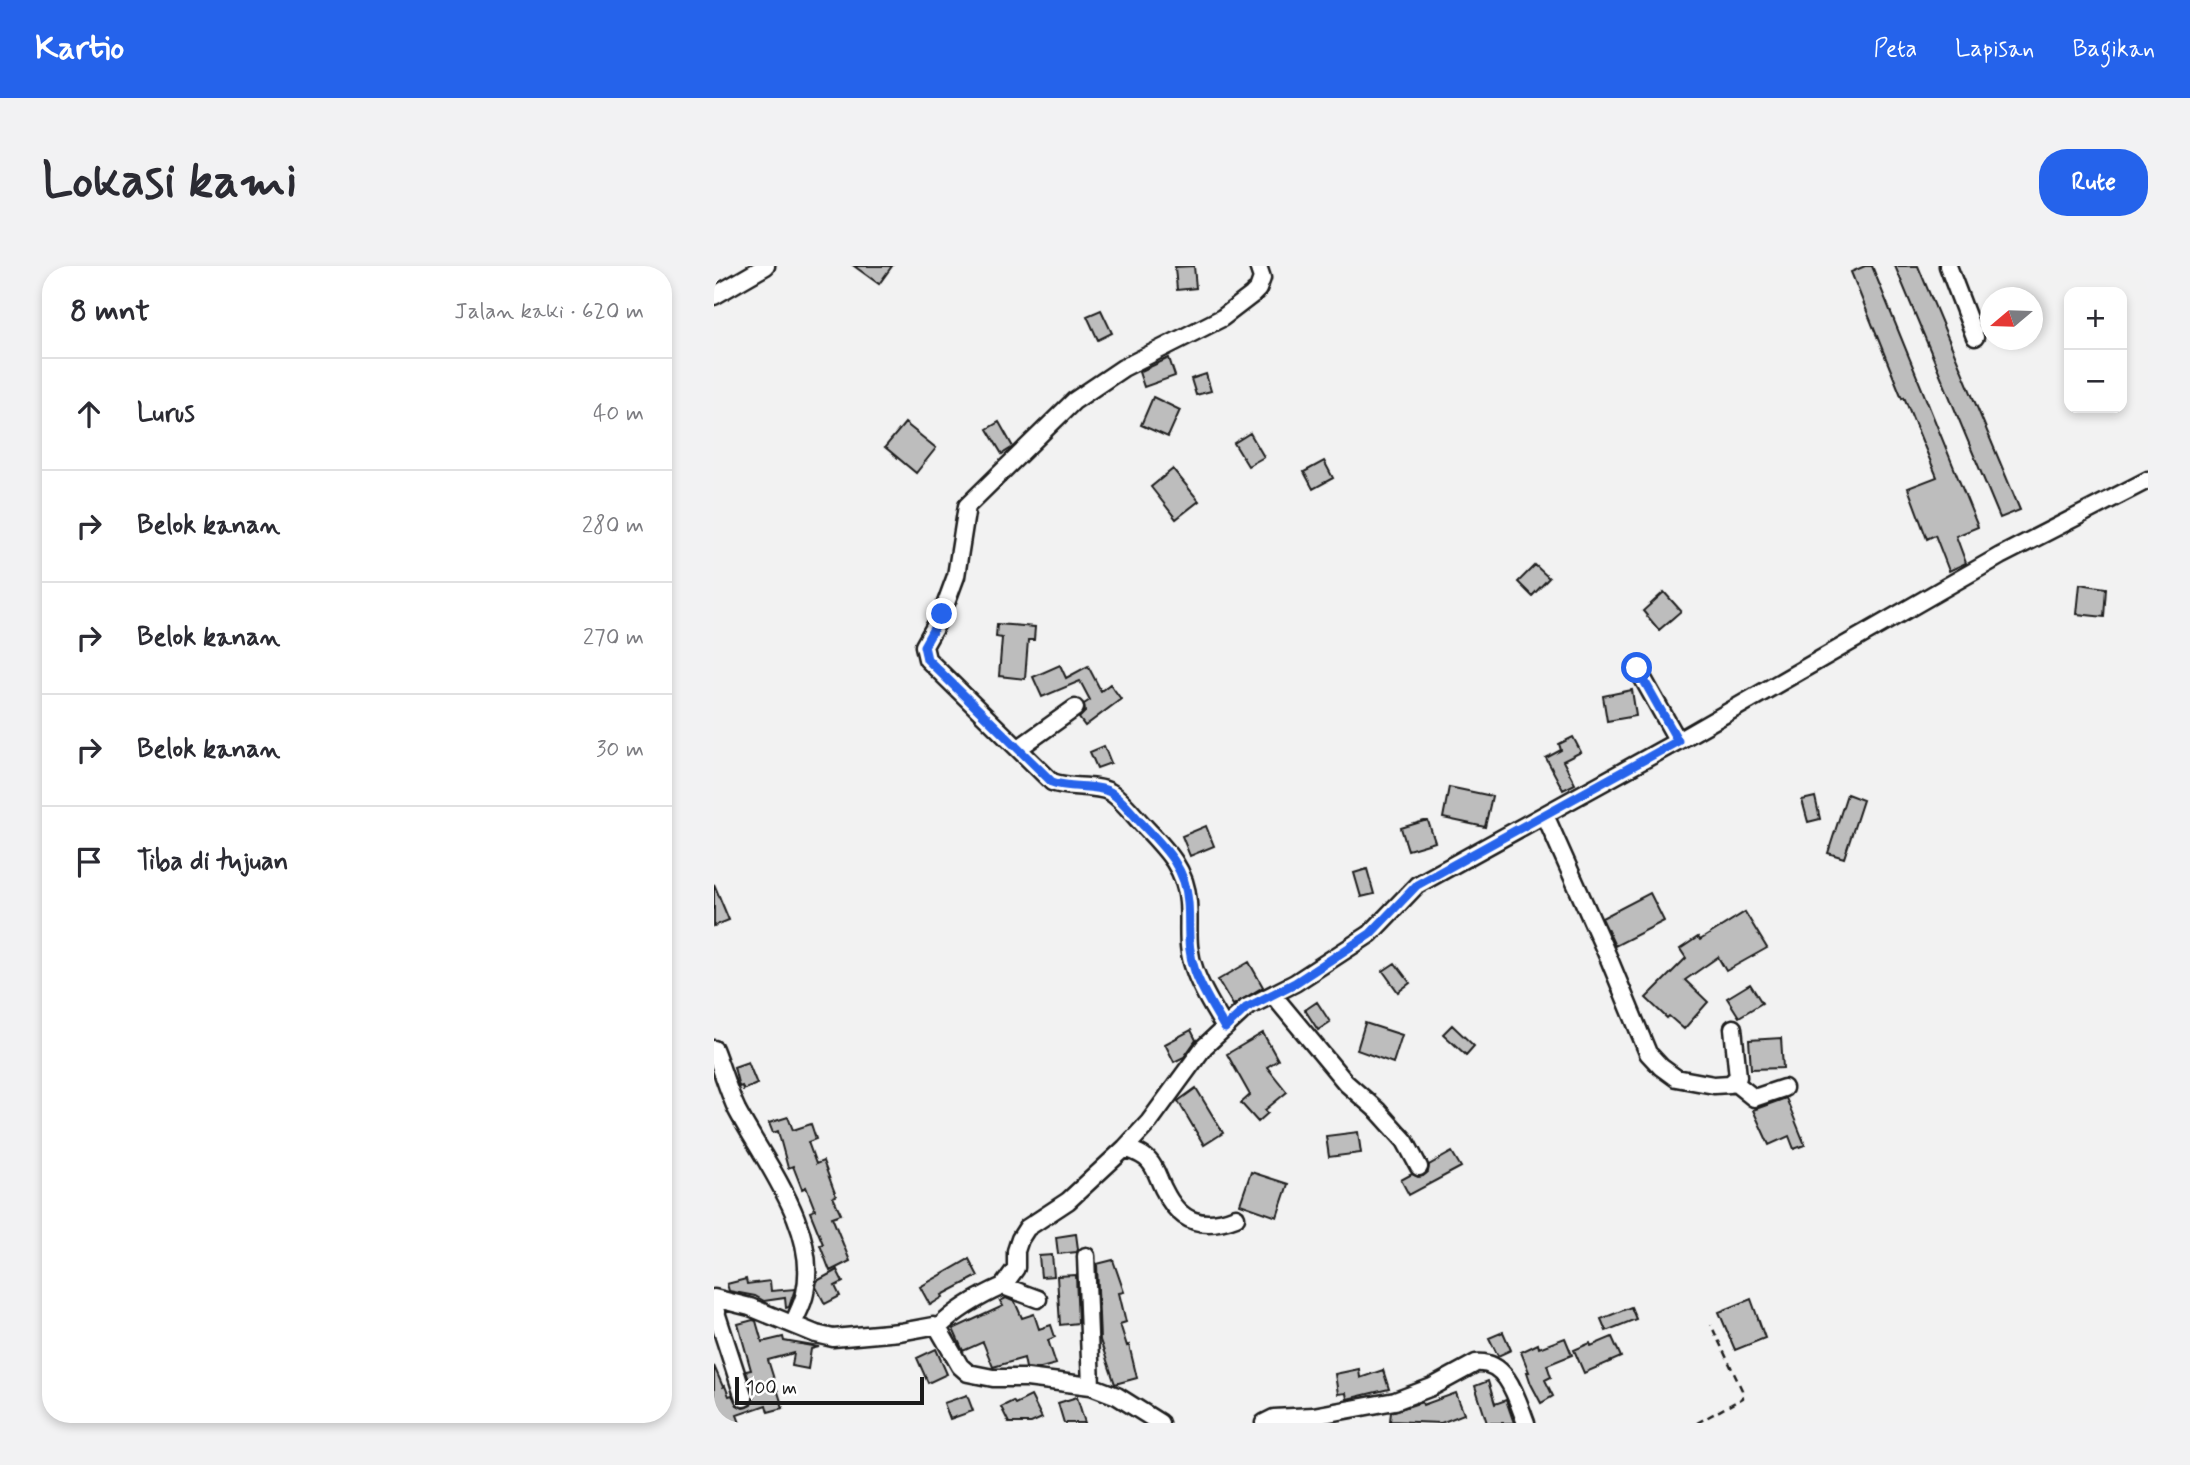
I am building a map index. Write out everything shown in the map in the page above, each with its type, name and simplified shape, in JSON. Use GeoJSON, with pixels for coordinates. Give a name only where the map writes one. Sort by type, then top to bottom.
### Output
{"type":"FeatureCollection","features":[{"type":"Feature","properties":{"kind":"street"},"geometry":{"type":"LineString","coordinates":[[714,296],[766,266]]}},
{"type":"Feature","properties":{"kind":"street"},"geometry":{"type":"LineString","coordinates":[[1225,1028],[1194,970],[1187,941],[1186,888],[1179,867],[1168,851],[1111,793],[1061,786],[1052,782],[927,659],[924,646],[942,614],[957,576],[967,506],[1074,401],[1123,368],[1222,318],[1252,295],[1258,289],[1262,278],[1258,266]]}},
{"type":"Feature","properties":{"kind":"street"},"geometry":{"type":"LineString","coordinates":[[1948,266],[1975,337]]}},
{"type":"Feature","properties":{"kind":"street"},"geometry":{"type":"LineString","coordinates":[[938,1328],[955,1311],[1003,1286],[1016,1268],[1016,1251],[1027,1228],[1068,1201],[1125,1148],[1149,1122],[1204,1047],[1246,1008],[1295,983],[1370,934],[1417,885],[1678,741],[2000,556],[2148,480]]}},
{"type":"Feature","properties":{"kind":"street"},"geometry":{"type":"LineString","coordinates":[[1637,668],[1678,741]]}},
{"type":"Feature","properties":{"kind":"street"},"geometry":{"type":"LineString","coordinates":[[1020,748],[1075,708]]}},
{"type":"Feature","properties":{"kind":"street"},"geometry":{"type":"LineString","coordinates":[[1545,815],[1648,1053],[1675,1078],[1714,1085],[1734,1082],[1738,1077],[1733,1028]]}},
{"type":"Feature","properties":{"kind":"street"},"geometry":{"type":"LineString","coordinates":[[1273,995],[1346,1083],[1378,1111],[1405,1141],[1419,1167]]}},
{"type":"Feature","properties":{"kind":"street"},"geometry":{"type":"LineString","coordinates":[[714,1049],[737,1110],[777,1179],[802,1235],[807,1273],[805,1294],[793,1324]]}},
{"type":"Feature","properties":{"kind":"street"},"geometry":{"type":"LineString","coordinates":[[1734,1082],[1754,1098],[1784,1088]]}},
{"type":"Feature","properties":{"kind":"street"},"geometry":{"type":"LineString","coordinates":[[1125,1148],[1148,1159],[1170,1201],[1192,1221],[1210,1224],[1236,1217]]}},
{"type":"Feature","properties":{"kind":"street"},"geometry":{"type":"LineString","coordinates":[[1086,1256],[1091,1386]]}},
{"type":"Feature","properties":{"kind":"street"},"geometry":{"type":"LineString","coordinates":[[1003,1286],[1038,1299]]}},
{"type":"Feature","properties":{"kind":"street"},"geometry":{"type":"LineString","coordinates":[[714,1298],[750,1307],[833,1338],[933,1326],[938,1328],[960,1366],[968,1373],[993,1378],[1027,1377],[1091,1386],[1117,1396],[1160,1423]]}},
{"type":"Feature","properties":{"kind":"street"},"geometry":{"type":"LineString","coordinates":[[714,1306],[744,1398]]}},
{"type":"Feature","properties":{"kind":"street"},"geometry":{"type":"LineString","coordinates":[[1264,1423],[1274,1418],[1313,1416],[1395,1401],[1432,1387],[1476,1363],[1483,1362],[1490,1363],[1503,1373],[1526,1423]]}},
{"type":"Feature","properties":{"kind":"path"},"geometry":{"type":"LineString","coordinates":[[1697,1423],[1743,1398],[1742,1390],[1712,1325]]}},
{"type":"Feature","properties":{"kind":"building"},"geometry":{"type":"Polygon","coordinates":[[[854,266],[892,266],[879,284],[854,266]]]}},
{"type":"Feature","properties":{"kind":"building"},"geometry":{"type":"Polygon","coordinates":[[[1194,266],[1196,288],[1177,290],[1175,267],[1194,266]]]}},
{"type":"Feature","properties":{"kind":"building"},"geometry":{"type":"Polygon","coordinates":[[[1872,266],[1978,527],[1956,536],[1966,563],[1949,571],[1935,535],[1927,539],[1908,488],[1937,477],[1851,272],[1872,266]]]}},
{"type":"Feature","properties":{"kind":"building"},"geometry":{"type":"Polygon","coordinates":[[[1895,266],[1918,266],[2020,510],[2000,518],[1895,266]]]}},
{"type":"Feature","properties":{"kind":"building"},"geometry":{"type":"Polygon","coordinates":[[[1101,310],[1112,333],[1098,340],[1087,316],[1101,310]]]}},
{"type":"Feature","properties":{"kind":"building"},"geometry":{"type":"Polygon","coordinates":[[[1169,358],[1175,376],[1144,387],[1139,372],[1169,358]]]}},
{"type":"Feature","properties":{"kind":"building"},"geometry":{"type":"Polygon","coordinates":[[[1206,374],[1211,391],[1196,395],[1191,379],[1206,374]]]}},
{"type":"Feature","properties":{"kind":"building"},"geometry":{"type":"Polygon","coordinates":[[[1153,397],[1180,410],[1168,437],[1141,425],[1153,397]]]}},
{"type":"Feature","properties":{"kind":"building"},"geometry":{"type":"Polygon","coordinates":[[[999,422],[1013,447],[1002,454],[987,429],[999,422]]]}},
{"type":"Feature","properties":{"kind":"building"},"geometry":{"type":"Polygon","coordinates":[[[905,423],[936,448],[916,473],[885,447],[905,423]]]}},
{"type":"Feature","properties":{"kind":"building"},"geometry":{"type":"Polygon","coordinates":[[[1250,433],[1264,457],[1248,466],[1234,443],[1250,433]]]}},
{"type":"Feature","properties":{"kind":"building"},"geometry":{"type":"Polygon","coordinates":[[[1324,461],[1333,478],[1313,489],[1304,472],[1324,461]]]}},
{"type":"Feature","properties":{"kind":"building"},"geometry":{"type":"Polygon","coordinates":[[[1173,469],[1199,501],[1176,519],[1151,487],[1173,469]]]}},
{"type":"Feature","properties":{"kind":"building"},"geometry":{"type":"Polygon","coordinates":[[[1535,565],[1549,578],[1532,596],[1518,582],[1535,565]]]}},
{"type":"Feature","properties":{"kind":"building"},"geometry":{"type":"Polygon","coordinates":[[[2080,584],[2106,588],[2104,617],[2077,614],[2080,584]]]}},
{"type":"Feature","properties":{"kind":"building"},"geometry":{"type":"Polygon","coordinates":[[[1664,592],[1681,611],[1659,630],[1643,611],[1664,592]]]}},
{"type":"Feature","properties":{"kind":"building"},"geometry":{"type":"Polygon","coordinates":[[[997,624],[1035,627],[1034,640],[1028,640],[1025,679],[999,676],[1002,638],[996,637],[997,624]]]}},
{"type":"Feature","properties":{"kind":"building"},"geometry":{"type":"Polygon","coordinates":[[[1060,665],[1066,678],[1088,666],[1101,691],[1110,684],[1121,699],[1085,726],[1079,718],[1085,712],[1084,704],[1090,700],[1080,681],[1042,697],[1033,677],[1060,665]]]}},
{"type":"Feature","properties":{"kind":"building"},"geometry":{"type":"Polygon","coordinates":[[[1632,690],[1636,716],[1607,721],[1603,696],[1632,690]]]}},
{"type":"Feature","properties":{"kind":"building"},"geometry":{"type":"Polygon","coordinates":[[[1573,737],[1581,752],[1563,761],[1575,784],[1563,790],[1546,758],[1561,750],[1559,744],[1573,737]]]}},
{"type":"Feature","properties":{"kind":"building"},"geometry":{"type":"Polygon","coordinates":[[[1104,746],[1111,763],[1097,768],[1090,752],[1104,746]]]}},
{"type":"Feature","properties":{"kind":"building"},"geometry":{"type":"Polygon","coordinates":[[[1449,787],[1492,796],[1485,827],[1443,818],[1449,787]]]}},
{"type":"Feature","properties":{"kind":"building"},"geometry":{"type":"Polygon","coordinates":[[[1847,794],[1863,800],[1844,858],[1828,853],[1847,794]]]}},
{"type":"Feature","properties":{"kind":"building"},"geometry":{"type":"Polygon","coordinates":[[[1815,797],[1820,819],[1808,822],[1802,800],[1815,797]]]}},
{"type":"Feature","properties":{"kind":"building"},"geometry":{"type":"Polygon","coordinates":[[[1428,821],[1435,842],[1408,850],[1401,828],[1428,821]]]}},
{"type":"Feature","properties":{"kind":"building"},"geometry":{"type":"Polygon","coordinates":[[[1206,826],[1214,846],[1190,856],[1182,836],[1206,826]]]}},
{"type":"Feature","properties":{"kind":"building"},"geometry":{"type":"Polygon","coordinates":[[[1367,869],[1374,894],[1361,897],[1354,873],[1367,869]]]}},
{"type":"Feature","properties":{"kind":"building"},"geometry":{"type":"Polygon","coordinates":[[[714,884],[729,920],[714,926],[714,884]]]}},
{"type":"Feature","properties":{"kind":"building"},"geometry":{"type":"Polygon","coordinates":[[[1650,893],[1664,921],[1615,946],[1602,918],[1650,893]]]}},
{"type":"Feature","properties":{"kind":"building"},"geometry":{"type":"Polygon","coordinates":[[[1745,912],[1767,948],[1726,971],[1718,957],[1685,980],[1708,1002],[1684,1029],[1669,1016],[1667,1018],[1646,998],[1686,958],[1680,949],[1745,912]]]}},
{"type":"Feature","properties":{"kind":"building"},"geometry":{"type":"Polygon","coordinates":[[[1249,962],[1263,987],[1233,1005],[1218,980],[1249,962]]]}},
{"type":"Feature","properties":{"kind":"building"},"geometry":{"type":"Polygon","coordinates":[[[1395,963],[1410,983],[1398,992],[1383,971],[1395,963]]]}},
{"type":"Feature","properties":{"kind":"building"},"geometry":{"type":"Polygon","coordinates":[[[1750,984],[1762,1003],[1739,1017],[1727,998],[1750,984]]]}},
{"type":"Feature","properties":{"kind":"building"},"geometry":{"type":"Polygon","coordinates":[[[1317,1002],[1330,1022],[1318,1030],[1305,1010],[1317,1002]]]}},
{"type":"Feature","properties":{"kind":"building"},"geometry":{"type":"Polygon","coordinates":[[[1365,1023],[1402,1035],[1393,1063],[1357,1050],[1365,1023]]]}},
{"type":"Feature","properties":{"kind":"building"},"geometry":{"type":"Polygon","coordinates":[[[1452,1025],[1474,1046],[1466,1055],[1443,1034],[1452,1025]]]}},
{"type":"Feature","properties":{"kind":"building"},"geometry":{"type":"Polygon","coordinates":[[[1191,1030],[1196,1040],[1184,1057],[1174,1062],[1165,1044],[1191,1030]]]}},
{"type":"Feature","properties":{"kind":"building"},"geometry":{"type":"Polygon","coordinates":[[[1263,1033],[1278,1060],[1267,1067],[1287,1092],[1265,1110],[1268,1113],[1258,1122],[1241,1103],[1250,1095],[1227,1054],[1263,1033]]]}},
{"type":"Feature","properties":{"kind":"building"},"geometry":{"type":"Polygon","coordinates":[[[1781,1038],[1783,1068],[1751,1069],[1749,1040],[1781,1038]]]}},
{"type":"Feature","properties":{"kind":"building"},"geometry":{"type":"Polygon","coordinates":[[[748,1062],[757,1084],[743,1090],[742,1086],[739,1087],[734,1067],[748,1062]]]}},
{"type":"Feature","properties":{"kind":"building"},"geometry":{"type":"Polygon","coordinates":[[[1196,1088],[1223,1133],[1204,1145],[1178,1101],[1196,1088]]]}},
{"type":"Feature","properties":{"kind":"building"},"geometry":{"type":"Polygon","coordinates":[[[1786,1098],[1805,1145],[1794,1149],[1789,1136],[1769,1145],[1753,1110],[1786,1098]]]}},
{"type":"Feature","properties":{"kind":"building"},"geometry":{"type":"Polygon","coordinates":[[[788,1117],[793,1130],[811,1124],[816,1139],[808,1142],[816,1164],[823,1161],[836,1196],[833,1197],[841,1214],[832,1217],[850,1261],[830,1271],[810,1212],[815,1210],[806,1187],[802,1189],[793,1166],[788,1168],[778,1131],[773,1133],[769,1123],[788,1117]]]}},
{"type":"Feature","properties":{"kind":"building"},"geometry":{"type":"Polygon","coordinates":[[[1358,1132],[1361,1153],[1329,1157],[1326,1136],[1358,1132]]]}},
{"type":"Feature","properties":{"kind":"building"},"geometry":{"type":"Polygon","coordinates":[[[1452,1152],[1461,1167],[1409,1195],[1401,1180],[1412,1174],[1423,1176],[1428,1172],[1429,1165],[1452,1152]]]}},
{"type":"Feature","properties":{"kind":"building"},"geometry":{"type":"Polygon","coordinates":[[[1251,1172],[1288,1184],[1277,1217],[1240,1204],[1251,1172]]]}},
{"type":"Feature","properties":{"kind":"building"},"geometry":{"type":"Polygon","coordinates":[[[1076,1234],[1077,1252],[1058,1254],[1056,1237],[1076,1234]]]}},
{"type":"Feature","properties":{"kind":"building"},"geometry":{"type":"Polygon","coordinates":[[[1052,1255],[1054,1276],[1041,1277],[1039,1256],[1052,1255]]]}},
{"type":"Feature","properties":{"kind":"building"},"geometry":{"type":"Polygon","coordinates":[[[969,1259],[978,1276],[942,1295],[943,1297],[930,1305],[920,1287],[969,1259]]]}},
{"type":"Feature","properties":{"kind":"building"},"geometry":{"type":"Polygon","coordinates":[[[1113,1260],[1124,1292],[1119,1293],[1126,1322],[1120,1324],[1127,1346],[1129,1345],[1137,1378],[1115,1384],[1100,1340],[1097,1264],[1113,1260]]]}},
{"type":"Feature","properties":{"kind":"building"},"geometry":{"type":"Polygon","coordinates":[[[837,1270],[843,1282],[835,1286],[840,1296],[825,1304],[816,1287],[817,1281],[837,1270]]]}},
{"type":"Feature","properties":{"kind":"building"},"geometry":{"type":"Polygon","coordinates":[[[1076,1275],[1078,1323],[1060,1325],[1057,1276],[1076,1275]]]}},
{"type":"Feature","properties":{"kind":"building"},"geometry":{"type":"Polygon","coordinates":[[[746,1279],[747,1284],[770,1281],[771,1291],[795,1289],[789,1307],[786,1308],[785,1298],[764,1301],[755,1296],[729,1291],[727,1284],[746,1279]]]}},
{"type":"Feature","properties":{"kind":"building"},"geometry":{"type":"Polygon","coordinates":[[[1006,1298],[1015,1302],[1022,1318],[1034,1314],[1039,1329],[1051,1325],[1055,1337],[1048,1340],[1056,1364],[1037,1369],[1026,1368],[1024,1358],[993,1367],[983,1342],[963,1351],[953,1329],[1003,1306],[1000,1301],[1006,1298]]]}},
{"type":"Feature","properties":{"kind":"building"},"geometry":{"type":"Polygon","coordinates":[[[1751,1299],[1765,1338],[1735,1350],[1719,1312],[1751,1299]]]}},
{"type":"Feature","properties":{"kind":"building"},"geometry":{"type":"Polygon","coordinates":[[[1631,1307],[1636,1319],[1606,1331],[1601,1319],[1631,1307]]]}},
{"type":"Feature","properties":{"kind":"building"},"geometry":{"type":"Polygon","coordinates":[[[756,1321],[762,1342],[783,1337],[784,1341],[819,1347],[811,1349],[808,1369],[792,1366],[794,1353],[768,1360],[783,1408],[768,1412],[766,1405],[737,1415],[740,1423],[725,1423],[721,1413],[714,1416],[714,1366],[723,1387],[725,1386],[729,1396],[732,1395],[737,1405],[743,1408],[751,1405],[754,1395],[746,1371],[751,1370],[738,1324],[756,1321]]]}},
{"type":"Feature","properties":{"kind":"building"},"geometry":{"type":"Polygon","coordinates":[[[1503,1332],[1511,1350],[1498,1356],[1489,1338],[1503,1332]]]}},
{"type":"Feature","properties":{"kind":"building"},"geometry":{"type":"Polygon","coordinates":[[[1612,1337],[1621,1357],[1584,1373],[1574,1350],[1612,1337]]]}},
{"type":"Feature","properties":{"kind":"building"},"geometry":{"type":"Polygon","coordinates":[[[1565,1338],[1572,1355],[1547,1365],[1551,1377],[1545,1380],[1553,1396],[1541,1403],[1531,1384],[1521,1352],[1538,1344],[1539,1348],[1565,1338]]]}},
{"type":"Feature","properties":{"kind":"building"},"geometry":{"type":"Polygon","coordinates":[[[936,1349],[947,1374],[928,1383],[917,1358],[936,1349]]]}},
{"type":"Feature","properties":{"kind":"building"},"geometry":{"type":"Polygon","coordinates":[[[1359,1369],[1360,1378],[1383,1370],[1389,1389],[1347,1399],[1346,1393],[1338,1394],[1335,1374],[1359,1369]]]}},
{"type":"Feature","properties":{"kind":"building"},"geometry":{"type":"Polygon","coordinates":[[[1488,1381],[1495,1404],[1506,1400],[1514,1423],[1487,1423],[1475,1386],[1488,1381]]]}},
{"type":"Feature","properties":{"kind":"building"},"geometry":{"type":"Polygon","coordinates":[[[1456,1393],[1464,1414],[1441,1423],[1390,1421],[1391,1412],[1422,1402],[1423,1405],[1456,1393]]]}},
{"type":"Feature","properties":{"kind":"building"},"geometry":{"type":"Polygon","coordinates":[[[967,1395],[973,1411],[950,1419],[944,1403],[967,1395]]]}},
{"type":"Feature","properties":{"kind":"building"},"geometry":{"type":"Polygon","coordinates":[[[1031,1396],[1042,1418],[1031,1423],[1009,1423],[1001,1407],[1031,1396]]]}},
{"type":"Feature","properties":{"kind":"building"},"geometry":{"type":"Polygon","coordinates":[[[1077,1397],[1085,1423],[1064,1423],[1058,1403],[1077,1397]]]}},
{"type":"Feature","properties":{"kind":"route"},"geometry":{"type":"LineString","coordinates":[[942,614],[924,646],[927,659],[1052,782],[1061,786],[1106,790],[1111,793],[1168,851],[1179,867],[1186,888],[1187,941],[1194,970],[1225,1028],[1246,1008],[1295,983],[1370,934],[1417,885],[1678,741],[1637,668]]}}]}
